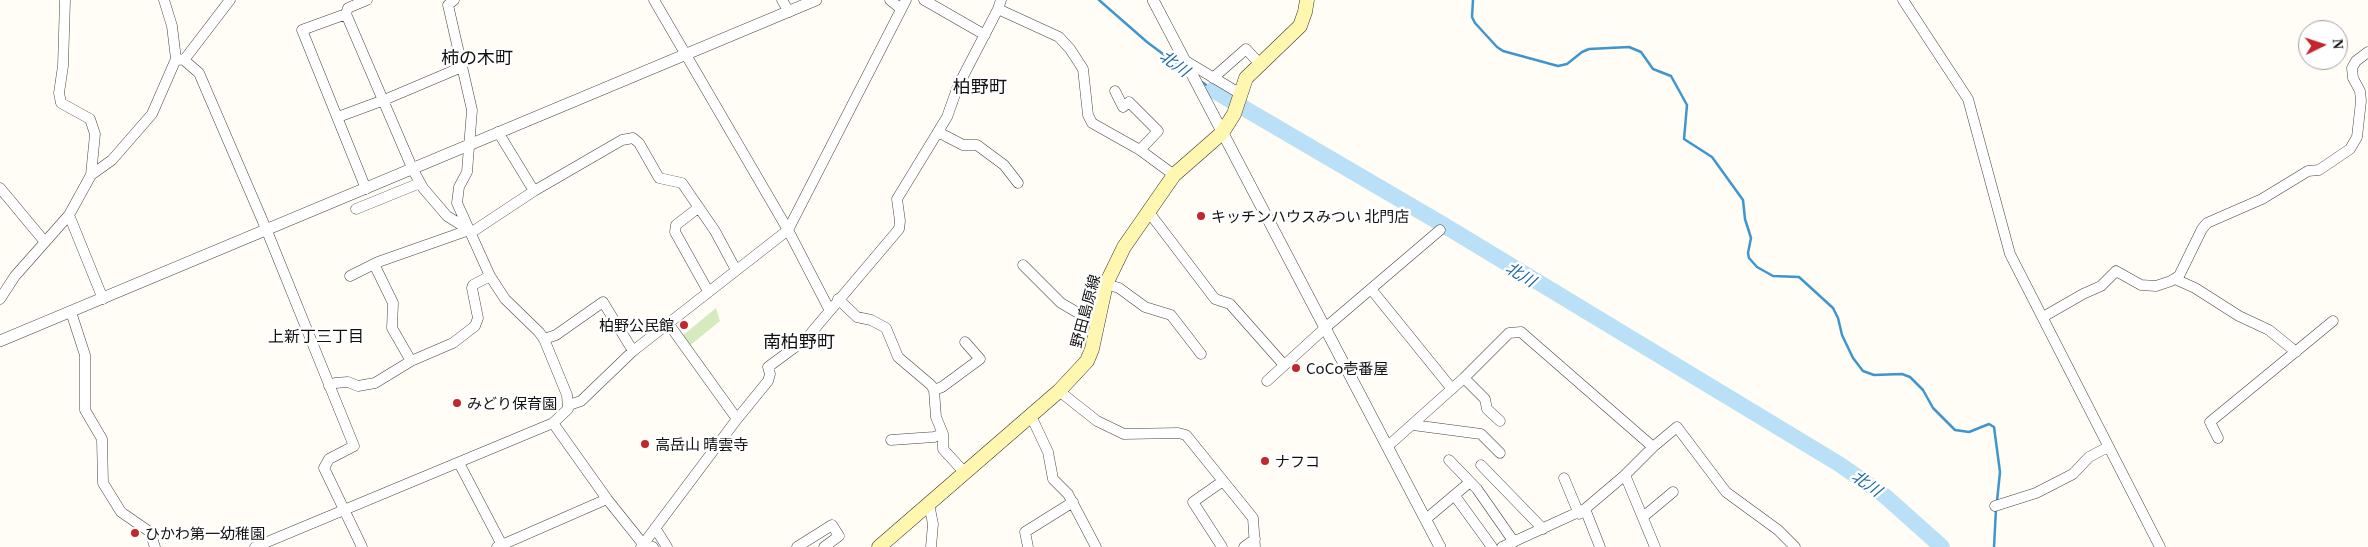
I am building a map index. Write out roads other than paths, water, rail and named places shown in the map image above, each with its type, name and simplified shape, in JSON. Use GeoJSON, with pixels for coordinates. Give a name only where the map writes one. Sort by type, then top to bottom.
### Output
{"type":"FeatureCollection","features":[{"type":"Feature","properties":{"kind":"main road","name":"野田島原線"},"geometry":{"type":"LineString","coordinates":[[879,547],[1059,392],[1087,361],[1106,284],[1124,247],[1174,174],[1222,133],[1246,78],[1300,26],[1307,0]]}},
{"type":"Feature","properties":{"kind":"street"},"geometry":{"type":"LineString","coordinates":[[0,299],[15,276],[69,215],[91,175],[94,134],[90,119],[61,103],[58,93],[63,66],[65,0]]}},
{"type":"Feature","properties":{"kind":"street"},"geometry":{"type":"LineString","coordinates":[[164,0],[180,60],[198,73],[267,231],[354,446],[329,459],[324,468],[346,509],[362,547]]}},
{"type":"Feature","properties":{"kind":"street"},"geometry":{"type":"LineString","coordinates":[[91,175],[112,160],[152,114],[180,60],[230,0]]}},
{"type":"Feature","properties":{"kind":"street"},"geometry":{"type":"LineString","coordinates":[[367,0],[348,8],[346,14],[413,170],[420,183],[446,216],[470,231]]}},
{"type":"Feature","properties":{"kind":"street"},"geometry":{"type":"LineString","coordinates":[[255,547],[553,423],[567,411],[569,405],[567,395],[544,339],[505,299],[490,276],[457,203],[458,186],[467,172],[472,110],[448,5],[454,0]]}},
{"type":"Feature","properties":{"kind":"street"},"geometry":{"type":"LineString","coordinates":[[654,0],[788,230],[829,310]]}},
{"type":"Feature","properties":{"kind":"street"},"geometry":{"type":"LineString","coordinates":[[782,0],[789,12]]}},
{"type":"Feature","properties":{"kind":"street"},"geometry":{"type":"LineString","coordinates":[[0,341],[413,170],[498,132],[687,56],[816,0]]}},
{"type":"Feature","properties":{"kind":"street"},"geometry":{"type":"LineString","coordinates":[[569,405],[581,401],[633,351],[788,230],[903,4],[890,0]]}},
{"type":"Feature","properties":{"kind":"street"},"geometry":{"type":"LineString","coordinates":[[924,0],[985,35]]}},
{"type":"Feature","properties":{"kind":"street"},"geometry":{"type":"LineString","coordinates":[[1153,0],[1440,547]]}},
{"type":"Feature","properties":{"kind":"street"},"geometry":{"type":"LineString","coordinates":[[1903,0],[1970,104],[2005,241],[2160,547]]}},
{"type":"Feature","properties":{"kind":"street"},"geometry":{"type":"LineString","coordinates":[[553,423],[607,499],[646,546],[655,528],[768,381],[770,374],[768,367],[806,339],[899,229],[900,221],[896,206],[897,199],[938,132],[1000,5],[1059,37],[1070,49],[1083,69],[1088,116],[1092,123],[1140,150],[1174,174]]}},
{"type":"Feature","properties":{"kind":"street"},"geometry":{"type":"LineString","coordinates":[[346,14],[302,30],[366,189]]}},
{"type":"Feature","properties":{"kind":"street"},"geometry":{"type":"LineString","coordinates":[[1213,78],[1246,49],[1260,64]]}},
{"type":"Feature","properties":{"kind":"street"},"geometry":{"type":"LineString","coordinates":[[2175,279],[2207,223],[2262,198],[2308,171],[2319,170],[2350,149],[2357,137],[2361,101],[2360,91],[2353,78],[2352,68],[2356,61],[2368,52]]}},
{"type":"Feature","properties":{"kind":"street"},"geometry":{"type":"LineString","coordinates":[[1185,61],[1213,78],[1223,81],[1238,99]]}},
{"type":"Feature","properties":{"kind":"street"},"geometry":{"type":"LineString","coordinates":[[338,117],[462,67]]}},
{"type":"Feature","properties":{"kind":"street"},"geometry":{"type":"LineString","coordinates":[[1115,92],[1124,107],[1130,102],[1158,130],[1140,150]]}},
{"type":"Feature","properties":{"kind":"street"},"geometry":{"type":"LineString","coordinates":[[498,132],[534,190]]}},
{"type":"Feature","properties":{"kind":"street"},"geometry":{"type":"LineString","coordinates":[[938,132],[963,146],[976,145],[1004,165],[1018,183]]}},
{"type":"Feature","properties":{"kind":"street"},"geometry":{"type":"LineString","coordinates":[[350,276],[374,264],[470,231],[534,190],[622,140],[633,138],[639,143],[659,178],[682,183],[715,231],[736,270]]}},
{"type":"Feature","properties":{"kind":"street"},"geometry":{"type":"LineString","coordinates":[[356,209],[420,183]]}},
{"type":"Feature","properties":{"kind":"street"},"geometry":{"type":"LineString","coordinates":[[0,188],[46,242]]}},
{"type":"Feature","properties":{"kind":"street"},"geometry":{"type":"LineString","coordinates":[[698,208],[676,225],[675,232],[708,291]]}},
{"type":"Feature","properties":{"kind":"street"},"geometry":{"type":"LineString","coordinates":[[1148,211],[1215,299],[1230,304],[1284,365]]}},
{"type":"Feature","properties":{"kind":"street"},"geometry":{"type":"LineString","coordinates":[[69,215],[103,299]]}},
{"type":"Feature","properties":{"kind":"street"},"geometry":{"type":"LineString","coordinates":[[1267,381],[1325,328],[1440,230]]}},
{"type":"Feature","properties":{"kind":"street"},"geometry":{"type":"LineString","coordinates":[[374,264],[394,303],[392,328],[411,361]]}},
{"type":"Feature","properties":{"kind":"street"},"geometry":{"type":"LineString","coordinates":[[1023,265],[1061,303],[1097,324]]}},
{"type":"Feature","properties":{"kind":"street"},"geometry":{"type":"LineString","coordinates":[[2043,317],[2101,286],[2116,272],[2141,285],[2148,286],[2175,279],[2195,288],[2239,316],[2269,330],[2296,352]]}},
{"type":"Feature","properties":{"kind":"street"},"geometry":{"type":"LineString","coordinates":[[329,386],[335,383],[348,382],[358,386],[375,383],[411,361],[453,342],[475,326],[478,318],[472,288],[473,285],[490,276]]}},
{"type":"Feature","properties":{"kind":"street"},"geometry":{"type":"LineString","coordinates":[[1106,284],[1119,288],[1146,307],[1171,315],[1201,354]]}},
{"type":"Feature","properties":{"kind":"street"},"geometry":{"type":"LineString","coordinates":[[1371,289],[1452,389]]}},
{"type":"Feature","properties":{"kind":"street"},"geometry":{"type":"LineString","coordinates":[[838,299],[857,317],[872,320],[886,328],[898,356],[929,382],[934,390],[936,417],[943,434],[943,446],[946,454],[965,473]]}},
{"type":"Feature","properties":{"kind":"street"},"geometry":{"type":"LineString","coordinates":[[544,339],[556,335],[603,302],[633,351]]}},
{"type":"Feature","properties":{"kind":"street"},"geometry":{"type":"LineString","coordinates":[[71,312],[86,355],[85,410],[102,438],[103,482],[121,512],[150,532],[154,547]]}},
{"type":"Feature","properties":{"kind":"street"},"geometry":{"type":"LineString","coordinates":[[2218,438],[2210,422],[2333,321]]}},
{"type":"Feature","properties":{"kind":"street"},"geometry":{"type":"LineString","coordinates":[[668,323],[737,419]]}},
{"type":"Feature","properties":{"kind":"street"},"geometry":{"type":"LineString","coordinates":[[1388,446],[1464,378],[1509,333],[1521,332],[1653,447]]}},
{"type":"Feature","properties":{"kind":"street"},"geometry":{"type":"LineString","coordinates":[[934,390],[942,388],[980,359],[965,342]]}},
{"type":"Feature","properties":{"kind":"street"},"geometry":{"type":"LineString","coordinates":[[1464,378],[1485,399],[1487,409],[1500,421]]}},
{"type":"Feature","properties":{"kind":"street"},"geometry":{"type":"LineString","coordinates":[[1059,392],[1097,421],[1124,434],[1178,433],[1186,435],[1254,518],[1255,543],[1244,547]]}},
{"type":"Feature","properties":{"kind":"street"},"geometry":{"type":"LineString","coordinates":[[1031,416],[1048,452],[1053,479],[1068,494],[1096,547]]}},
{"type":"Feature","properties":{"kind":"street"},"geometry":{"type":"LineString","coordinates":[[1413,425],[1481,434],[1500,453]]}},
{"type":"Feature","properties":{"kind":"street"},"geometry":{"type":"LineString","coordinates":[[1502,547],[1582,512],[1625,475],[1653,447],[1677,428],[1726,492],[1778,530],[1795,547]]}},
{"type":"Feature","properties":{"kind":"street"},"geometry":{"type":"LineString","coordinates":[[891,440],[943,434]]}},
{"type":"Feature","properties":{"kind":"street"},"geometry":{"type":"LineString","coordinates":[[1997,505],[2036,494],[2073,474],[2090,457],[2108,447]]}},
{"type":"Feature","properties":{"kind":"street"},"geometry":{"type":"LineString","coordinates":[[1449,460],[1470,482],[1514,542]]}},
{"type":"Feature","properties":{"kind":"street"},"geometry":{"type":"LineString","coordinates":[[460,463],[501,546],[607,499]]}},
{"type":"Feature","properties":{"kind":"street"},"geometry":{"type":"LineString","coordinates":[[1482,465],[1543,529]]}},
{"type":"Feature","properties":{"kind":"street"},"geometry":{"type":"LineString","coordinates":[[1625,475],[1655,547]]}},
{"type":"Feature","properties":{"kind":"street"},"geometry":{"type":"LineString","coordinates":[[1564,478],[1600,547]]}},
{"type":"Feature","properties":{"kind":"street"},"geometry":{"type":"LineString","coordinates":[[1222,547],[1193,502],[1223,481]]}},
{"type":"Feature","properties":{"kind":"street"},"geometry":{"type":"LineString","coordinates":[[1426,520],[1470,482]]}},
{"type":"Feature","properties":{"kind":"street"},"geometry":{"type":"LineString","coordinates":[[1643,517],[1672,492]]}},
{"type":"Feature","properties":{"kind":"street"},"geometry":{"type":"LineString","coordinates":[[1455,496],[1492,547]]}},
{"type":"Feature","properties":{"kind":"street"},"geometry":{"type":"LineString","coordinates":[[1028,547],[1025,532],[1073,502]]}},
{"type":"Feature","properties":{"kind":"street"},"geometry":{"type":"LineString","coordinates":[[929,504],[933,524],[931,547]]}},
{"type":"Feature","properties":{"kind":"street"},"geometry":{"type":"LineString","coordinates":[[797,547],[832,525],[839,536],[824,547]]}},
{"type":"Feature","properties":{"kind":"street"},"geometry":{"type":"LineString","coordinates":[[655,528],[667,547]]}},
{"type":"Feature","properties":{"kind":"street"},"geometry":{"type":"LineString","coordinates":[[813,537],[819,547]]}},
{"type":"Feature","properties":{"kind":"waterway","name":"北川"},"geometry":{"type":"LineString","coordinates":[[1099,0],[1147,42],[1183,69]]}},
{"type":"Feature","properties":{"kind":"waterway"},"geometry":{"type":"LineString","coordinates":[[1473,0],[1472,17],[1475,23],[1503,51],[1558,66],[1567,64],[1589,49],[1629,47],[1641,52],[1653,69],[1671,76],[1687,105],[1684,139],[1712,157],[1743,200],[1745,219],[1751,238],[1749,258],[1757,267],[1773,276],[1799,277],[1833,308],[1838,318],[1842,335],[1853,358],[1863,371],[1874,375],[1902,374],[1910,377],[1923,390],[1933,408],[1955,430],[1969,432],[1989,424],[1994,427],[2000,472],[1997,501]]}},
{"type":"Feature","properties":{"kind":"waterway","name":"北川"},"geometry":{"type":"LineString","coordinates":[[1202,82],[1213,90]]}},
{"type":"Feature","properties":{"kind":"waterway","name":"北川"},"geometry":{"type":"LineString","coordinates":[[1213,90],[1442,224],[1839,464],[1885,496],[1942,547]]}},
{"type":"Feature","properties":{"kind":"waterway"},"geometry":{"type":"LineString","coordinates":[[1994,547],[1996,509]]}},
{"type":"Feature","properties":{"kind":"place","name":"キッチンハウスみつい 北門店"},"geometry":{"type":"Point","coordinates":[1201,216]}},
{"type":"Feature","properties":{"kind":"place","name":"柏野公民館"},"geometry":{"type":"Point","coordinates":[684,325]}},
{"type":"Feature","properties":{"kind":"place","name":"CoCo壱番屋"},"geometry":{"type":"Point","coordinates":[1296,368]}},
{"type":"Feature","properties":{"kind":"place","name":"みどり保育園"},"geometry":{"type":"Point","coordinates":[457,403]}},
{"type":"Feature","properties":{"kind":"place","name":"高岳山 晴雲寺"},"geometry":{"type":"Point","coordinates":[645,444]}},
{"type":"Feature","properties":{"kind":"place","name":"ナフコ"},"geometry":{"type":"Point","coordinates":[1265,461]}},
{"type":"Feature","properties":{"kind":"place","name":"ひかわ第一幼稚園"},"geometry":{"type":"Point","coordinates":[135,533]}},
{"type":"Feature","properties":{"kind":"district","name":"柿の木町"},"geometry":{"type":"Point","coordinates":[477,57]}},
{"type":"Feature","properties":{"kind":"district","name":"柏野町"},"geometry":{"type":"Point","coordinates":[980,86]}},
{"type":"Feature","properties":{"kind":"district","name":"上新丁三丁目"},"geometry":{"type":"Point","coordinates":[316,336]}},
{"type":"Feature","properties":{"kind":"district","name":"南柏野町"},"geometry":{"type":"Point","coordinates":[799,341]}}]}
